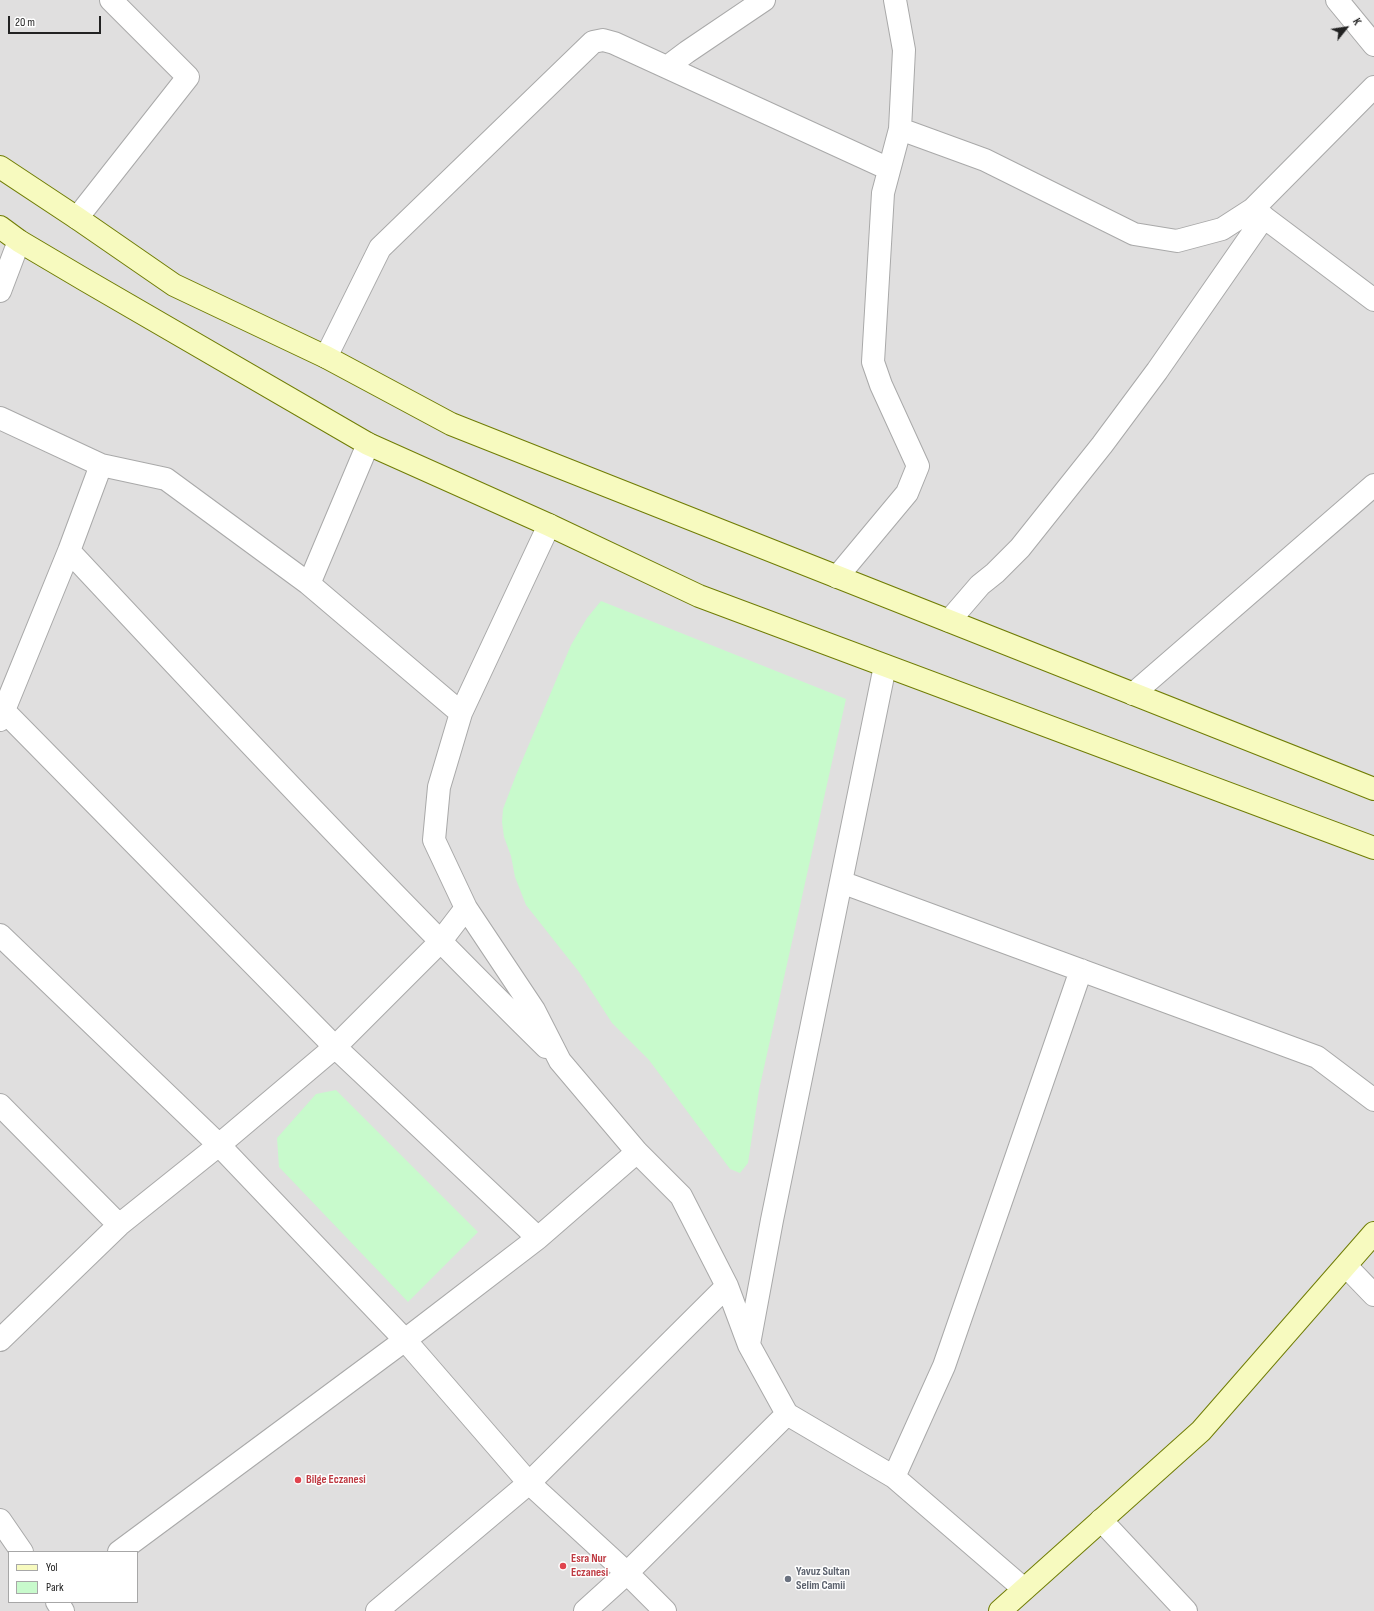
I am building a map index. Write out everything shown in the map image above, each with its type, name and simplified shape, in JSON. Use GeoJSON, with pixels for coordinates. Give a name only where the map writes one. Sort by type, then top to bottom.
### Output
{"type":"FeatureCollection","features":[{"type":"Feature","properties":{"kind":"main road"},"geometry":{"type":"LineString","coordinates":[[0,167],[78,218],[174,285],[326,357],[451,424],[1374,789]]}},
{"type":"Feature","properties":{"kind":"main road"},"geometry":{"type":"LineString","coordinates":[[0,227],[19,241],[368,444],[549,525],[699,596],[1374,848]]}},
{"type":"Feature","properties":{"kind":"main road"},"geometry":{"type":"LineString","coordinates":[[1000,1611],[1201,1431],[1374,1233]]}},
{"type":"Feature","properties":{"kind":"street"},"geometry":{"type":"LineString","coordinates":[[78,218],[188,77],[111,0]]}},
{"type":"Feature","properties":{"kind":"street"},"geometry":{"type":"LineString","coordinates":[[667,68],[687,52],[764,0]]}},
{"type":"Feature","properties":{"kind":"street"},"geometry":{"type":"LineString","coordinates":[[837,577],[908,492],[918,466],[881,385],[873,362],[883,193],[900,129],[904,50],[895,0]]}},
{"type":"Feature","properties":{"kind":"street"},"geometry":{"type":"LineString","coordinates":[[1337,0],[1374,45]]}},
{"type":"Feature","properties":{"kind":"street"},"geometry":{"type":"LineString","coordinates":[[326,357],[380,248],[593,42],[603,40],[614,43],[889,169]]}},
{"type":"Feature","properties":{"kind":"street"},"geometry":{"type":"LineString","coordinates":[[949,621],[980,585],[995,573],[1020,548],[1092,457],[1157,371],[1259,213],[1374,87]]}},
{"type":"Feature","properties":{"kind":"street"},"geometry":{"type":"LineString","coordinates":[[900,129],[985,160],[1134,234],[1177,241],[1222,229],[1259,213]]}},
{"type":"Feature","properties":{"kind":"street"},"geometry":{"type":"LineString","coordinates":[[1259,213],[1374,300]]}},
{"type":"Feature","properties":{"kind":"street"},"geometry":{"type":"LineString","coordinates":[[0,291],[19,241]]}},
{"type":"Feature","properties":{"kind":"street"},"geometry":{"type":"LineString","coordinates":[[0,418],[101,465],[166,479],[309,584],[461,713]]}},
{"type":"Feature","properties":{"kind":"street"},"geometry":{"type":"LineString","coordinates":[[309,584],[368,444]]}},
{"type":"Feature","properties":{"kind":"street"},"geometry":{"type":"LineString","coordinates":[[101,465],[69,551],[2,716],[335,1048],[538,1238]]}},
{"type":"Feature","properties":{"kind":"street"},"geometry":{"type":"LineString","coordinates":[[1133,694],[1370,494]]}},
{"type":"Feature","properties":{"kind":"street"},"geometry":{"type":"LineString","coordinates":[[549,525],[461,713],[439,787],[434,840],[466,908],[534,1010],[560,1061]]}},
{"type":"Feature","properties":{"kind":"street"},"geometry":{"type":"LineString","coordinates":[[69,551],[264,759],[440,942],[560,1061],[636,1152],[681,1196],[727,1286],[749,1345],[787,1414],[894,1477],[1024,1589]]}},
{"type":"Feature","properties":{"kind":"street"},"geometry":{"type":"LineString","coordinates":[[749,1345],[772,1220],[885,666]]}},
{"type":"Feature","properties":{"kind":"street"},"geometry":{"type":"LineString","coordinates":[[840,882],[1317,1057],[1374,1100]]}},
{"type":"Feature","properties":{"kind":"street"},"geometry":{"type":"LineString","coordinates":[[0,1340],[119,1225],[219,1145],[335,1048],[440,942],[466,908]]}},
{"type":"Feature","properties":{"kind":"street"},"geometry":{"type":"LineString","coordinates":[[0,935],[219,1145],[405,1340],[529,1483],[666,1611]]}},
{"type":"Feature","properties":{"kind":"street"},"geometry":{"type":"LineString","coordinates":[[894,1477],[944,1366],[1081,970]]}},
{"type":"Feature","properties":{"kind":"street"},"geometry":{"type":"LineString","coordinates":[[0,1105],[119,1225]]}},
{"type":"Feature","properties":{"kind":"street"},"geometry":{"type":"LineString","coordinates":[[120,1551],[405,1340],[538,1238],[636,1152]]}},
{"type":"Feature","properties":{"kind":"street"},"geometry":{"type":"LineString","coordinates":[[1346,1266],[1374,1295]]}},
{"type":"Feature","properties":{"kind":"street"},"geometry":{"type":"LineString","coordinates":[[377,1611],[529,1483],[727,1286]]}},
{"type":"Feature","properties":{"kind":"street"},"geometry":{"type":"LineString","coordinates":[[585,1611],[627,1573],[787,1414]]}},
{"type":"Feature","properties":{"kind":"street"},"geometry":{"type":"LineString","coordinates":[[0,1520],[21,1551]]}},
{"type":"Feature","properties":{"kind":"street"},"geometry":{"type":"LineString","coordinates":[[1102,1520],[1186,1611]]}},
{"type":"Feature","properties":{"kind":"street"},"geometry":{"type":"LineString","coordinates":[[58,1603],[64,1611]]}},
{"type":"Feature","properties":{"kind":"shaded area"},"geometry":{"type":"Polygon","coordinates":[[[0,0],[1374,0],[1374,1611],[0,1611],[0,0]]]}},
{"type":"Feature","properties":{"kind":"green space"},"geometry":{"type":"Polygon","coordinates":[[[601,601],[846,699],[759,1090],[748,1163],[740,1173],[730,1169],[649,1060],[612,1023],[579,972],[526,905],[515,877],[511,856],[504,837],[502,822],[503,809],[516,775],[571,645],[587,618],[601,601]]]}},
{"type":"Feature","properties":{"kind":"green space"},"geometry":{"type":"Polygon","coordinates":[[[336,1090],[478,1232],[408,1302],[279,1167],[277,1138],[316,1094],[336,1090]]]}},
{"type":"Feature","properties":{"kind":"place","name":"Bilge Eczanesi"},"geometry":{"type":"Point","coordinates":[298,1480]}},
{"type":"Feature","properties":{"kind":"place","name":"Esra Nur Eczanesi"},"geometry":{"type":"Point","coordinates":[563,1566]}},
{"type":"Feature","properties":{"kind":"place","name":"Yavuz Sultan Selim Camii"},"geometry":{"type":"Point","coordinates":[788,1579]}}]}
